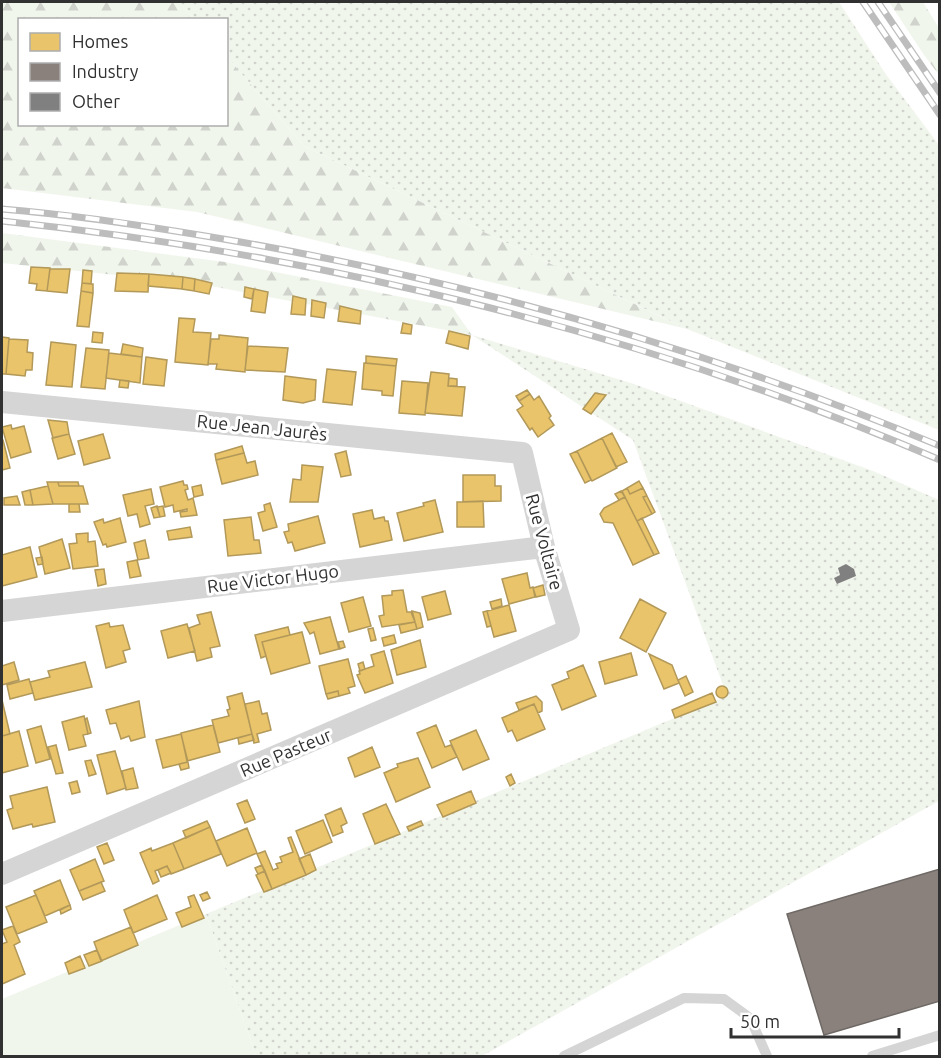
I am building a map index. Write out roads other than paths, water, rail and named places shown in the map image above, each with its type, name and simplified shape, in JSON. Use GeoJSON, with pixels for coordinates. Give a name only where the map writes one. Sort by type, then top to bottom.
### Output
{"type":"FeatureCollection","features":[{"type":"Feature","properties":{"kind":"street","name":"Rue Jean Jaurès"},"geometry":{"type":"LineString","coordinates":[[2,402],[522,453]]}},
{"type":"Feature","properties":{"kind":"street","name":"Rue Voltaire"},"geometry":{"type":"LineString","coordinates":[[522,453],[544,548],[569,630]]}},
{"type":"Feature","properties":{"kind":"street","name":"Rue Victor Hugo"},"geometry":{"type":"LineString","coordinates":[[2,611],[544,548]]}},
{"type":"Feature","properties":{"kind":"street","name":"Rue Pasteur"},"geometry":{"type":"LineString","coordinates":[[2,874],[569,630]]}},
{"type":"Feature","properties":{"kind":"lane"},"geometry":{"type":"LineString","coordinates":[[564,1056],[684,998],[724,999],[750,1018],[767,1056]]}},
{"type":"Feature","properties":{"kind":"lane"},"geometry":{"type":"LineString","coordinates":[[872,1056],[939,1035]]}},
{"type":"Feature","properties":{"kind":"railway"},"geometry":{"type":"LineString","coordinates":[[863,2],[940,115]]}},
{"type":"Feature","properties":{"kind":"railway"},"geometry":{"type":"LineString","coordinates":[[878,2],[940,93]]}},
{"type":"Feature","properties":{"kind":"railway"},"geometry":{"type":"LineString","coordinates":[[2,209],[116,222],[229,240],[320,257],[501,299],[679,350],[767,380],[940,446]]}},
{"type":"Feature","properties":{"kind":"railway"},"geometry":{"type":"LineString","coordinates":[[2,221],[122,236],[242,255],[361,278],[480,305],[597,337],[713,373],[828,414],[940,460]]}}]}
